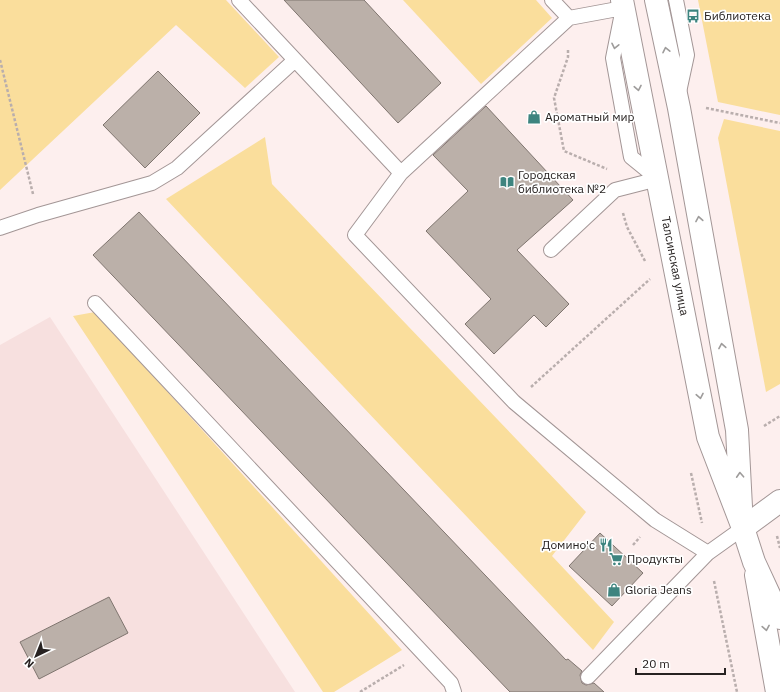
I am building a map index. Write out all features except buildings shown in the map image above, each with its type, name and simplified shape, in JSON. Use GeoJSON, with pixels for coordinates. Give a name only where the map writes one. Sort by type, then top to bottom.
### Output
{"type":"FeatureCollection","features":[{"type":"Feature","properties":{"kind":"main road","name":"Талсинская улица"},"geometry":{"type":"LineString","coordinates":[[656,0],[677,102],[737,430],[743,528]]}},
{"type":"Feature","properties":{"kind":"main road","name":"Талсинская улица"},"geometry":{"type":"LineString","coordinates":[[623,4],[708,437],[743,528],[754,562],[780,618]]}},
{"type":"Feature","properties":{"kind":"main road"},"geometry":{"type":"LineString","coordinates":[[743,528],[780,501]]}},
{"type":"Feature","properties":{"kind":"main road"},"geometry":{"type":"LineString","coordinates":[[754,562],[777,692]]}},
{"type":"Feature","properties":{"kind":"lane"},"geometry":{"type":"LineString","coordinates":[[239,0],[401,173]]}},
{"type":"Feature","properties":{"kind":"lane"},"geometry":{"type":"LineString","coordinates":[[552,0],[569,18]]}},
{"type":"Feature","properties":{"kind":"lane"},"geometry":{"type":"LineString","coordinates":[[676,0],[687,56],[677,102]]}},
{"type":"Feature","properties":{"kind":"lane"},"geometry":{"type":"LineString","coordinates":[[623,4],[569,18],[401,173],[355,234],[514,402],[655,520],[708,552]]}},
{"type":"Feature","properties":{"kind":"lane"},"geometry":{"type":"LineString","coordinates":[[0,228],[38,215],[152,183],[177,168],[295,60]]}},
{"type":"Feature","properties":{"kind":"lane"},"geometry":{"type":"LineString","coordinates":[[551,250],[615,190],[658,179]]}},
{"type":"Feature","properties":{"kind":"lane"},"geometry":{"type":"LineString","coordinates":[[95,303],[424,653],[451,683],[454,692]]}},
{"type":"Feature","properties":{"kind":"lane"},"geometry":{"type":"LineString","coordinates":[[588,677],[708,552],[743,528]]}},
{"type":"Feature","properties":{"kind":"path"},"geometry":{"type":"LineString","coordinates":[[569,18],[568,57],[554,98],[564,151],[612,172],[610,164]]}},
{"type":"Feature","properties":{"kind":"path"},"geometry":{"type":"LineString","coordinates":[[0,60],[38,215]]}},
{"type":"Feature","properties":{"kind":"path"},"geometry":{"type":"LineString","coordinates":[[702,107],[780,123]]}},
{"type":"Feature","properties":{"kind":"path"},"geometry":{"type":"LineString","coordinates":[[615,190],[627,227],[646,264]]}},
{"type":"Feature","properties":{"kind":"path"},"geometry":{"type":"LineString","coordinates":[[650,274],[653,286]]}},
{"type":"Feature","properties":{"kind":"path"},"geometry":{"type":"LineString","coordinates":[[514,402],[651,278]]}},
{"type":"Feature","properties":{"kind":"path"},"geometry":{"type":"LineString","coordinates":[[760,429],[780,416]]}},
{"type":"Feature","properties":{"kind":"path"},"geometry":{"type":"LineString","coordinates":[[690,467],[737,692]]}},
{"type":"Feature","properties":{"kind":"path"},"geometry":{"type":"LineString","coordinates":[[360,692],[424,653]]}},
{"type":"Feature","properties":{"kind":"shaded area"},"geometry":{"type":"Polygon","coordinates":[[[0,0],[226,0],[279,57],[245,88],[176,25],[0,190],[0,0]]]}},
{"type":"Feature","properties":{"kind":"shaded area"},"geometry":{"type":"Polygon","coordinates":[[[403,0],[536,0],[552,18],[481,84],[403,0]]]}},
{"type":"Feature","properties":{"kind":"shaded area"},"geometry":{"type":"Polygon","coordinates":[[[698,0],[780,0],[780,115],[718,102],[698,0]]]}},
{"type":"Feature","properties":{"kind":"shaded area"},"geometry":{"type":"Polygon","coordinates":[[[724,119],[780,131],[780,384],[766,392],[718,138],[724,119]]]}},
{"type":"Feature","properties":{"kind":"shaded area"},"geometry":{"type":"Polygon","coordinates":[[[265,137],[272,184],[586,512],[552,556],[614,622],[593,650],[166,199],[265,137]]]}},
{"type":"Feature","properties":{"kind":"shaded area"},"geometry":{"type":"Polygon","coordinates":[[[95,312],[402,650],[334,692],[323,692],[73,316],[95,312]]]}},
{"type":"Feature","properties":{"kind":"shaded area"},"geometry":{"type":"Polygon","coordinates":[[[50,317],[295,692],[0,692],[0,345],[50,317]]]}},
{"type":"Feature","properties":{"kind":"place","name":"Библиотека"},"geometry":{"type":"Point","coordinates":[693,16]}},
{"type":"Feature","properties":{"kind":"place","name":"Ароматный мир"},"geometry":{"type":"Point","coordinates":[534,117]}},
{"type":"Feature","properties":{"kind":"place","name":"Городская библиотека №2"},"geometry":{"type":"Point","coordinates":[507,182]}},
{"type":"Feature","properties":{"kind":"place","name":"Домино'c"},"geometry":{"type":"Point","coordinates":[606,545]}},
{"type":"Feature","properties":{"kind":"place","name":"Продукты"},"geometry":{"type":"Point","coordinates":[616,559]}},
{"type":"Feature","properties":{"kind":"place","name":"Gloria Jeans"},"geometry":{"type":"Point","coordinates":[614,590]}}]}
